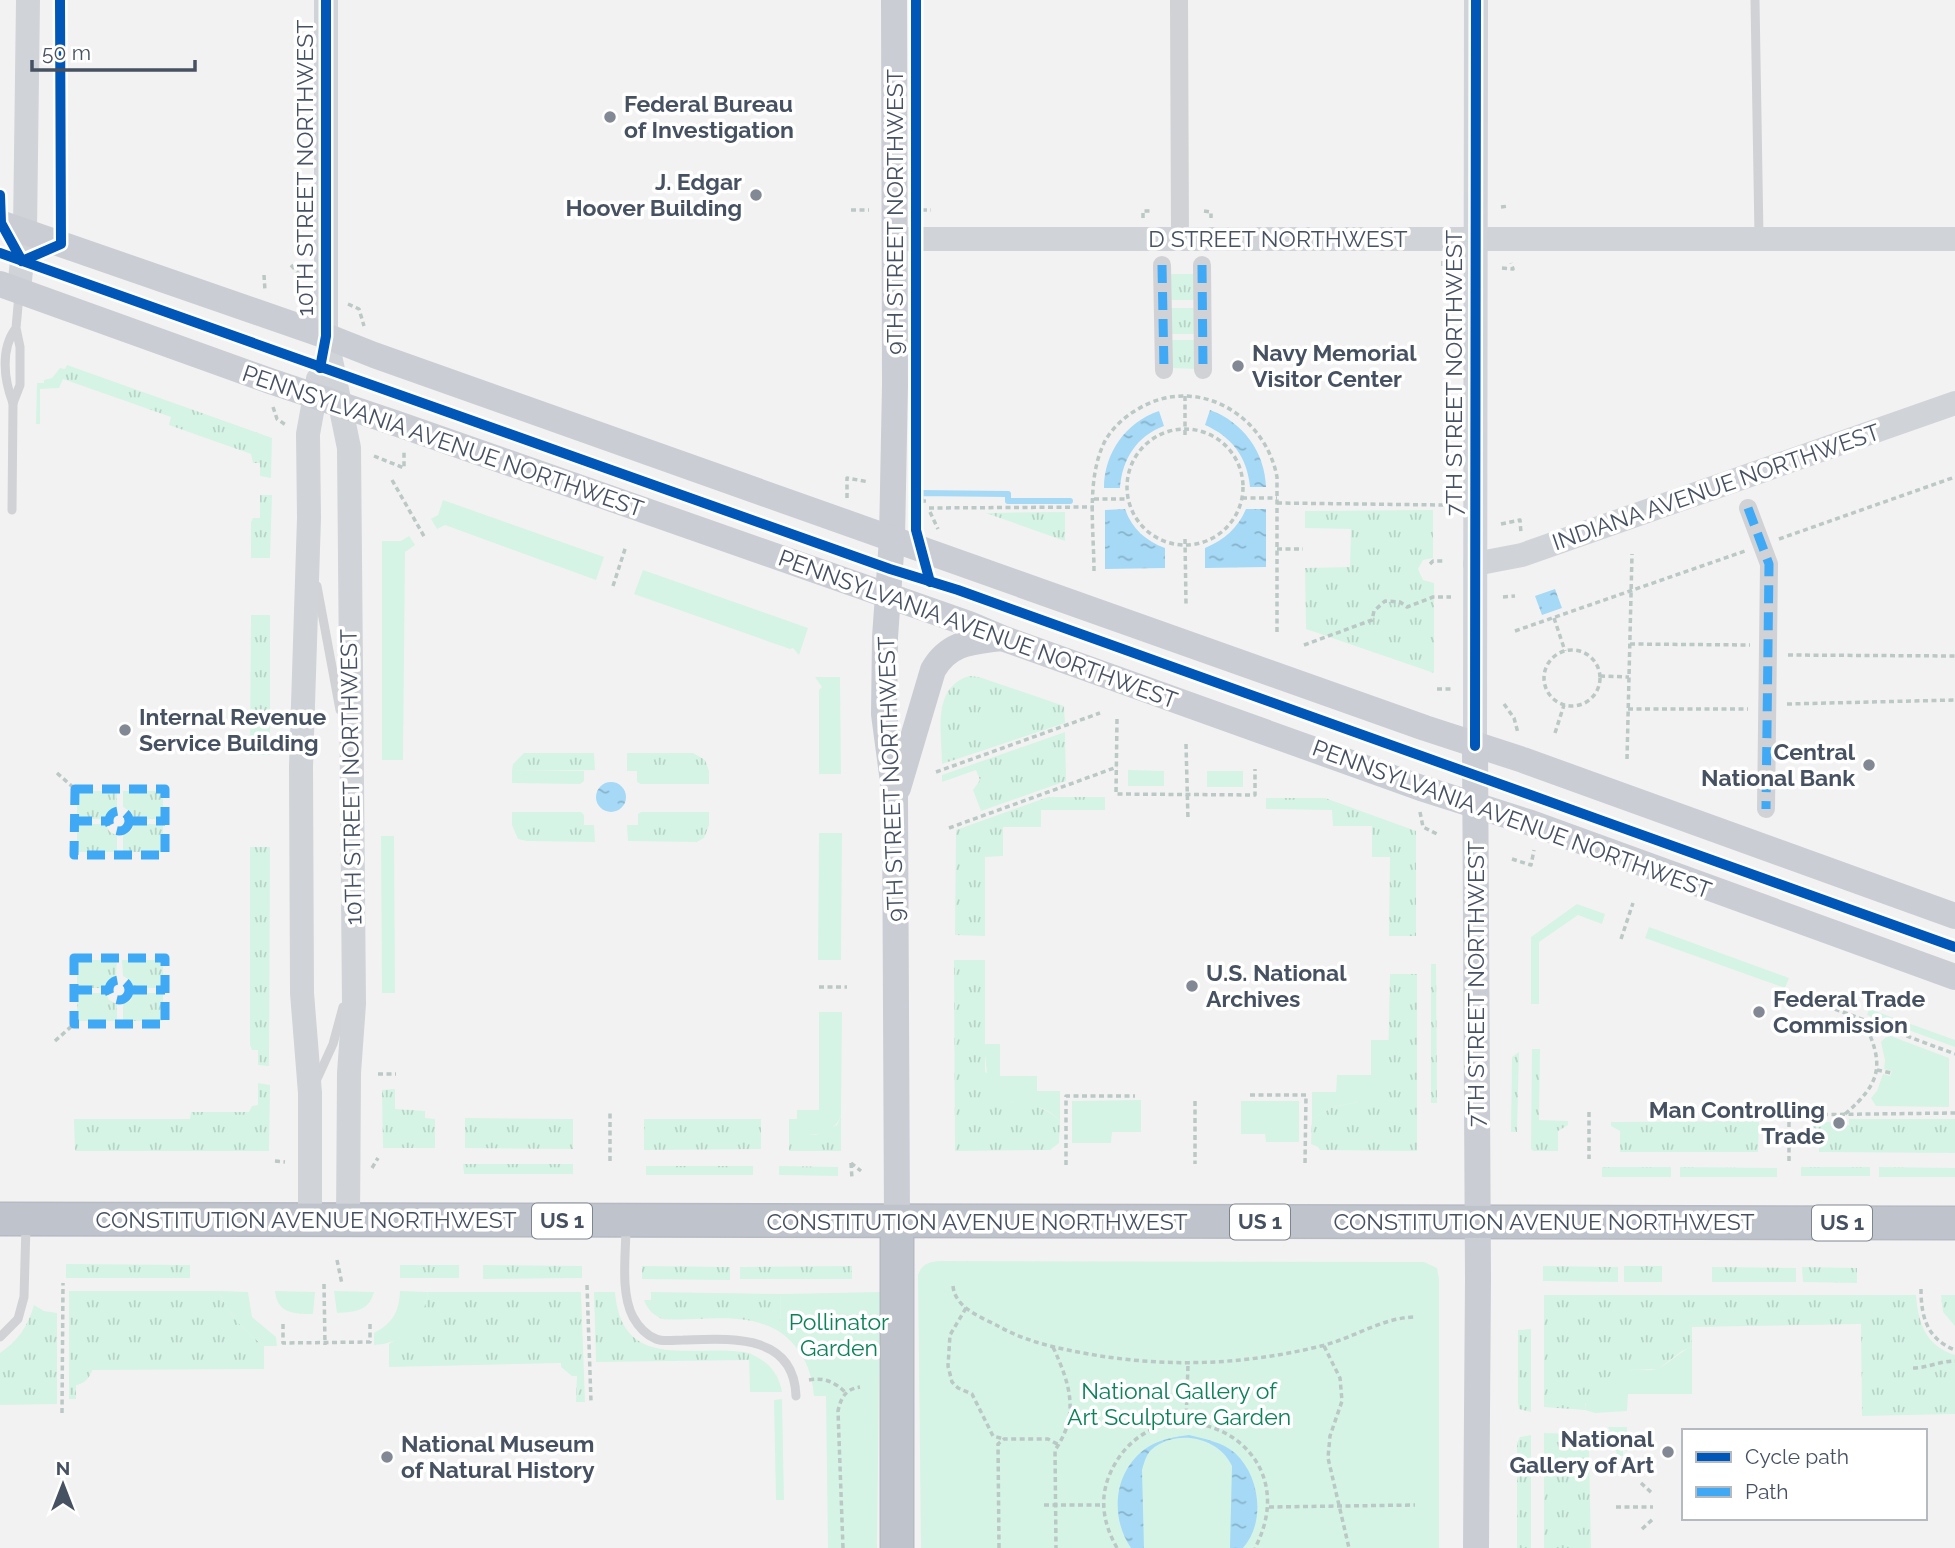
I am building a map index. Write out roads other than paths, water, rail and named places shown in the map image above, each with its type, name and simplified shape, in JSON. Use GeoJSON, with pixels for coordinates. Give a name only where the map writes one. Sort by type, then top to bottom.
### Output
{"type":"FeatureCollection","features":[{"type":"Feature","properties":{"kind":"highway","name":"CONSTITUTION AVENUE NORTHWEST"},"geometry":{"type":"LineString","coordinates":[[13,1219],[1955,1223]]}},
{"type":"Feature","properties":{"kind":"highway"},"geometry":{"type":"LineString","coordinates":[[897,1222],[897,1548]]}},
{"type":"Feature","properties":{"kind":"main road","name":"9TH STREET NORTHWEST"},"geometry":{"type":"LineString","coordinates":[[894,0],[906,238],[885,637],[884,714],[895,797],[897,1222]]}},
{"type":"Feature","properties":{"kind":"main road"},"geometry":{"type":"LineString","coordinates":[[12,227],[326,336],[1475,746],[1523,760],[1955,916]]}},
{"type":"Feature","properties":{"kind":"main road","name":"PENNSYLVANIA AVENUE NORTHWEST"},"geometry":{"type":"LineString","coordinates":[[9,287],[1531,823],[1955,977]]}},
{"type":"Feature","properties":{"kind":"main road"},"geometry":{"type":"LineString","coordinates":[[895,797],[933,670],[940,657],[960,645],[1002,638]]}},
{"type":"Feature","properties":{"kind":"main road","name":"7TH STREET NORTHWEST"},"geometry":{"type":"LineString","coordinates":[[1475,746],[1476,1548]]}},
{"type":"Feature","properties":{"kind":"street"},"geometry":{"type":"LineString","coordinates":[[9,287],[29,0]]}},
{"type":"Feature","properties":{"kind":"street","name":"10TH STREET NORTHWEST"},"geometry":{"type":"LineString","coordinates":[[326,0],[328,401],[349,448],[354,1004],[349,1073],[348,1220]]}},
{"type":"Feature","properties":{"kind":"street"},"geometry":{"type":"LineString","coordinates":[[1179,0],[1180,239]]}},
{"type":"Feature","properties":{"kind":"street","name":"7TH STREET NORTHWEST"},"geometry":{"type":"LineString","coordinates":[[1475,746],[1476,0]]}},
{"type":"Feature","properties":{"kind":"street","name":"D STREET NORTHWEST"},"geometry":{"type":"LineString","coordinates":[[906,238],[1955,239]]}},
{"type":"Feature","properties":{"kind":"street"},"geometry":{"type":"LineString","coordinates":[[1162,265],[1164,370]]}},
{"type":"Feature","properties":{"kind":"street"},"geometry":{"type":"LineString","coordinates":[[1202,265],[1203,370]]}},
{"type":"Feature","properties":{"kind":"street","name":"10TH STREET NORTHWEST"},"geometry":{"type":"LineString","coordinates":[[310,1220],[310,1093],[302,993],[301,767],[309,518],[308,434],[328,401]]}},
{"type":"Feature","properties":{"kind":"street","name":"INDIANA AVENUE NORTHWEST"},"geometry":{"type":"LineString","coordinates":[[1475,564],[1522,555],[1955,403]]}},
{"type":"Feature","properties":{"kind":"street"},"geometry":{"type":"LineString","coordinates":[[1748,508],[1769,564],[1766,809]]}},
{"type":"Feature","properties":{"kind":"lane"},"geometry":{"type":"LineString","coordinates":[[1755,0],[1759,239]]}},
{"type":"Feature","properties":{"kind":"lane"},"geometry":{"type":"LineString","coordinates":[[9,287],[20,347],[20,385],[13,403],[12,510]]}},
{"type":"Feature","properties":{"kind":"lane"},"geometry":{"type":"LineString","coordinates":[[13,403],[6,384],[6,346],[16,328]]}},
{"type":"Feature","properties":{"kind":"lane"},"geometry":{"type":"LineString","coordinates":[[309,518],[320,608],[337,685],[340,722]]}},
{"type":"Feature","properties":{"kind":"lane"},"geometry":{"type":"LineString","coordinates":[[342,891],[343,905]]}},
{"type":"Feature","properties":{"kind":"lane"},"geometry":{"type":"LineString","coordinates":[[310,1093],[333,1044],[340,1021],[344,1001],[343,946]]}},
{"type":"Feature","properties":{"kind":"lane"},"geometry":{"type":"LineString","coordinates":[[0,1337],[18,1319],[24,1297],[13,1219]]}},
{"type":"Feature","properties":{"kind":"lane"},"geometry":{"type":"LineString","coordinates":[[626,1221],[627,1299],[633,1316],[643,1330],[657,1340],[738,1339],[761,1344],[781,1357],[792,1374],[796,1396]]}},
{"type":"Feature","properties":{"kind":"water"},"geometry":{"type":"Polygon","coordinates":[[[1210,410],[1233,422],[1250,440],[1257,450],[1265,474],[1266,487],[1250,487],[1242,457],[1230,442],[1205,425],[1210,410]]]}},
{"type":"Feature","properties":{"kind":"water"},"geometry":{"type":"Polygon","coordinates":[[[1159,411],[1164,426],[1146,436],[1133,450],[1124,467],[1120,488],[1104,488],[1108,463],[1119,440],[1136,423],[1159,411]]]}},
{"type":"Feature","properties":{"kind":"water"},"geometry":{"type":"Polygon","coordinates":[[[1125,509],[1140,533],[1165,548],[1165,568],[1105,569],[1105,510],[1125,509]]]}},
{"type":"Feature","properties":{"kind":"water"},"geometry":{"type":"Polygon","coordinates":[[[1246,509],[1266,509],[1266,567],[1205,568],[1205,548],[1230,533],[1246,509]]]}},
{"type":"Feature","properties":{"kind":"water"},"geometry":{"type":"Polygon","coordinates":[[[1555,589],[1562,608],[1542,615],[1535,596],[1555,589]]]}},
{"type":"Feature","properties":{"kind":"water"},"geometry":{"type":"Polygon","coordinates":[[[611,782],[617,783],[625,791],[625,803],[617,811],[611,812],[605,811],[597,803],[596,797],[597,791],[605,783],[611,782]]]}},
{"type":"Feature","properties":{"kind":"water"},"geometry":{"type":"Polygon","coordinates":[[[1189,1435],[1225,1446],[1235,1453],[1250,1474],[1255,1486],[1257,1513],[1250,1537],[1243,1548],[1230,1548],[1232,1466],[1226,1456],[1207,1442],[1172,1439],[1161,1443],[1146,1457],[1142,1470],[1144,1548],[1131,1548],[1124,1535],[1118,1508],[1118,1494],[1128,1468],[1137,1456],[1153,1444],[1168,1439],[1189,1435]]]}},
{"type":"Feature","properties":{"kind":"waterway"},"geometry":{"type":"LineString","coordinates":[[921,501],[920,493],[1008,494],[1008,501],[1070,501]]}},
{"type":"Feature","properties":{"kind":"place","name":"Federal Bureau of Investigation"},"geometry":{"type":"Point","coordinates":[610,117]}},
{"type":"Feature","properties":{"kind":"place","name":"J. Edgar Hoover Building"},"geometry":{"type":"Point","coordinates":[756,195]}},
{"type":"Feature","properties":{"kind":"place","name":"Navy Memorial Visitor Center"},"geometry":{"type":"Point","coordinates":[1238,366]}},
{"type":"Feature","properties":{"kind":"place","name":"Internal Revenue Service Building"},"geometry":{"type":"Point","coordinates":[125,730]}},
{"type":"Feature","properties":{"kind":"place","name":"Central National Bank"},"geometry":{"type":"Point","coordinates":[1869,765]}},
{"type":"Feature","properties":{"kind":"place","name":"U.S. National Archives"},"geometry":{"type":"Point","coordinates":[1192,986]}},
{"type":"Feature","properties":{"kind":"place","name":"Federal Trade Commission"},"geometry":{"type":"Point","coordinates":[1759,1012]}},
{"type":"Feature","properties":{"kind":"place","name":"Man Controlling Trade"},"geometry":{"type":"Point","coordinates":[1839,1123]}},
{"type":"Feature","properties":{"kind":"place","name":"National Gallery of Art"},"geometry":{"type":"Point","coordinates":[1668,1452]}},
{"type":"Feature","properties":{"kind":"place","name":"National Museum of Natural History"},"geometry":{"type":"Point","coordinates":[387,1457]}},
{"type":"Feature","properties":{"kind":"park label","name":"Pollinator Garden"},"geometry":{"type":"Point","coordinates":[839,1335]}},
{"type":"Feature","properties":{"kind":"park label","name":"National Gallery of Art Sculpture Garden"},"geometry":{"type":"Point","coordinates":[1179,1404]}}]}
